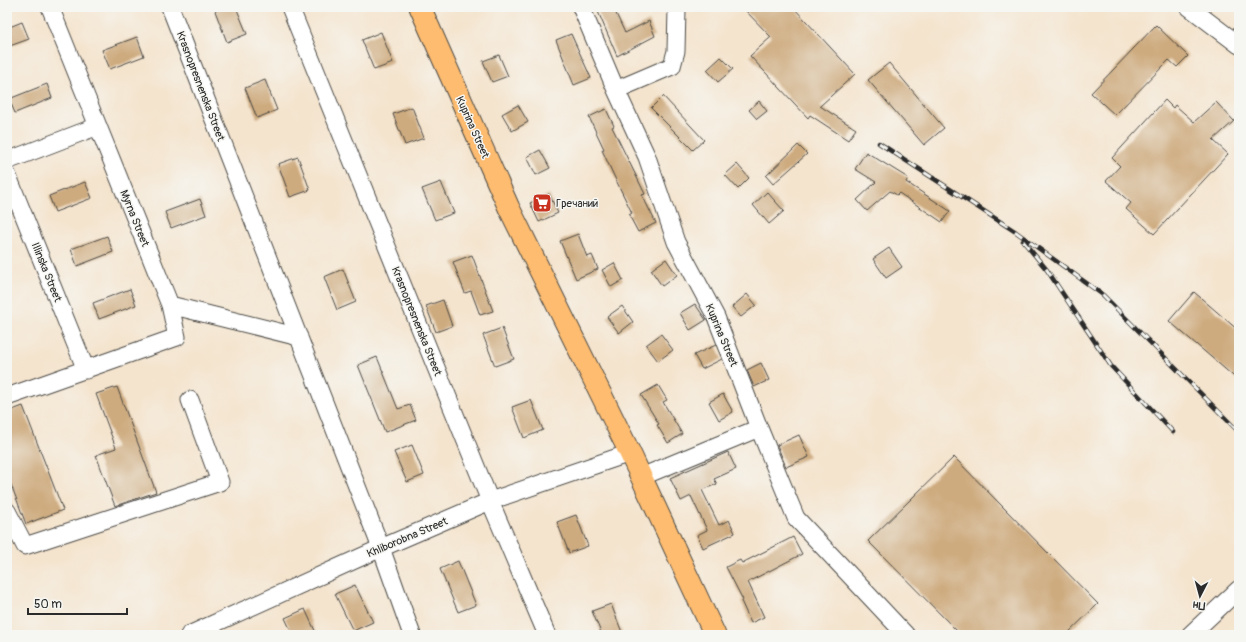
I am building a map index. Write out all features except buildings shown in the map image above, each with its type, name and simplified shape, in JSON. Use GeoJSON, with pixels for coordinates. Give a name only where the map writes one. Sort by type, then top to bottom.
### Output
{"type":"FeatureCollection","features":[{"type":"Feature","properties":{"kind":"main road","name":"Kuprina Street"},"geometry":{"type":"LineString","coordinates":[[423,8],[509,208],[630,453],[715,635]]}},
{"type":"Feature","properties":{"kind":"street","name":"Myrna Street"},"geometry":{"type":"LineString","coordinates":[[50,7],[170,305],[177,337],[86,370]]}},
{"type":"Feature","properties":{"kind":"street","name":"Krasnopresnenska Street"},"geometry":{"type":"LineString","coordinates":[[170,7],[381,548],[412,635]]}},
{"type":"Feature","properties":{"kind":"street","name":"Krasnopresnenska Street"},"geometry":{"type":"LineString","coordinates":[[290,7],[490,501],[547,635]]}},
{"type":"Feature","properties":{"kind":"street","name":"Kuprina Street"},"geometry":{"type":"LineString","coordinates":[[581,7],[616,90],[647,157],[676,242],[716,317],[796,518],[906,635]]}},
{"type":"Feature","properties":{"kind":"street"},"geometry":{"type":"LineString","coordinates":[[616,90],[672,66],[676,51],[676,7]]}},
{"type":"Feature","properties":{"kind":"street"},"geometry":{"type":"LineString","coordinates":[[1190,7],[1239,45]]}},
{"type":"Feature","properties":{"kind":"street"},"geometry":{"type":"LineString","coordinates":[[7,161],[98,126]]}},
{"type":"Feature","properties":{"kind":"street","name":"Illinska Street"},"geometry":{"type":"LineString","coordinates":[[7,174],[86,370]]}},
{"type":"Feature","properties":{"kind":"street"},"geometry":{"type":"LineString","coordinates":[[170,305],[299,337]]}},
{"type":"Feature","properties":{"kind":"street"},"geometry":{"type":"LineString","coordinates":[[7,397],[86,370]]}},
{"type":"Feature","properties":{"kind":"street"},"geometry":{"type":"LineString","coordinates":[[7,511],[25,546],[220,482],[190,400]]}},
{"type":"Feature","properties":{"kind":"street"},"geometry":{"type":"LineString","coordinates":[[641,477],[759,428]]}},
{"type":"Feature","properties":{"kind":"street","name":"Khliborobna Street"},"geometry":{"type":"LineString","coordinates":[[189,635],[381,548],[490,501],[630,453]]}},
{"type":"Feature","properties":{"kind":"street"},"geometry":{"type":"LineString","coordinates":[[1190,635],[1239,589]]}},
{"type":"Feature","properties":{"kind":"railway"},"geometry":{"type":"LineString","coordinates":[[879,143],[1016,232],[1103,295],[1239,432]]}},
{"type":"Feature","properties":{"kind":"railway"},"geometry":{"type":"LineString","coordinates":[[1023,241],[1047,270],[1111,366],[1173,432]]}},
{"type":"Feature","properties":{"kind":"place","name":"Гречаний"},"geometry":{"type":"Point","coordinates":[542,203]}}]}
